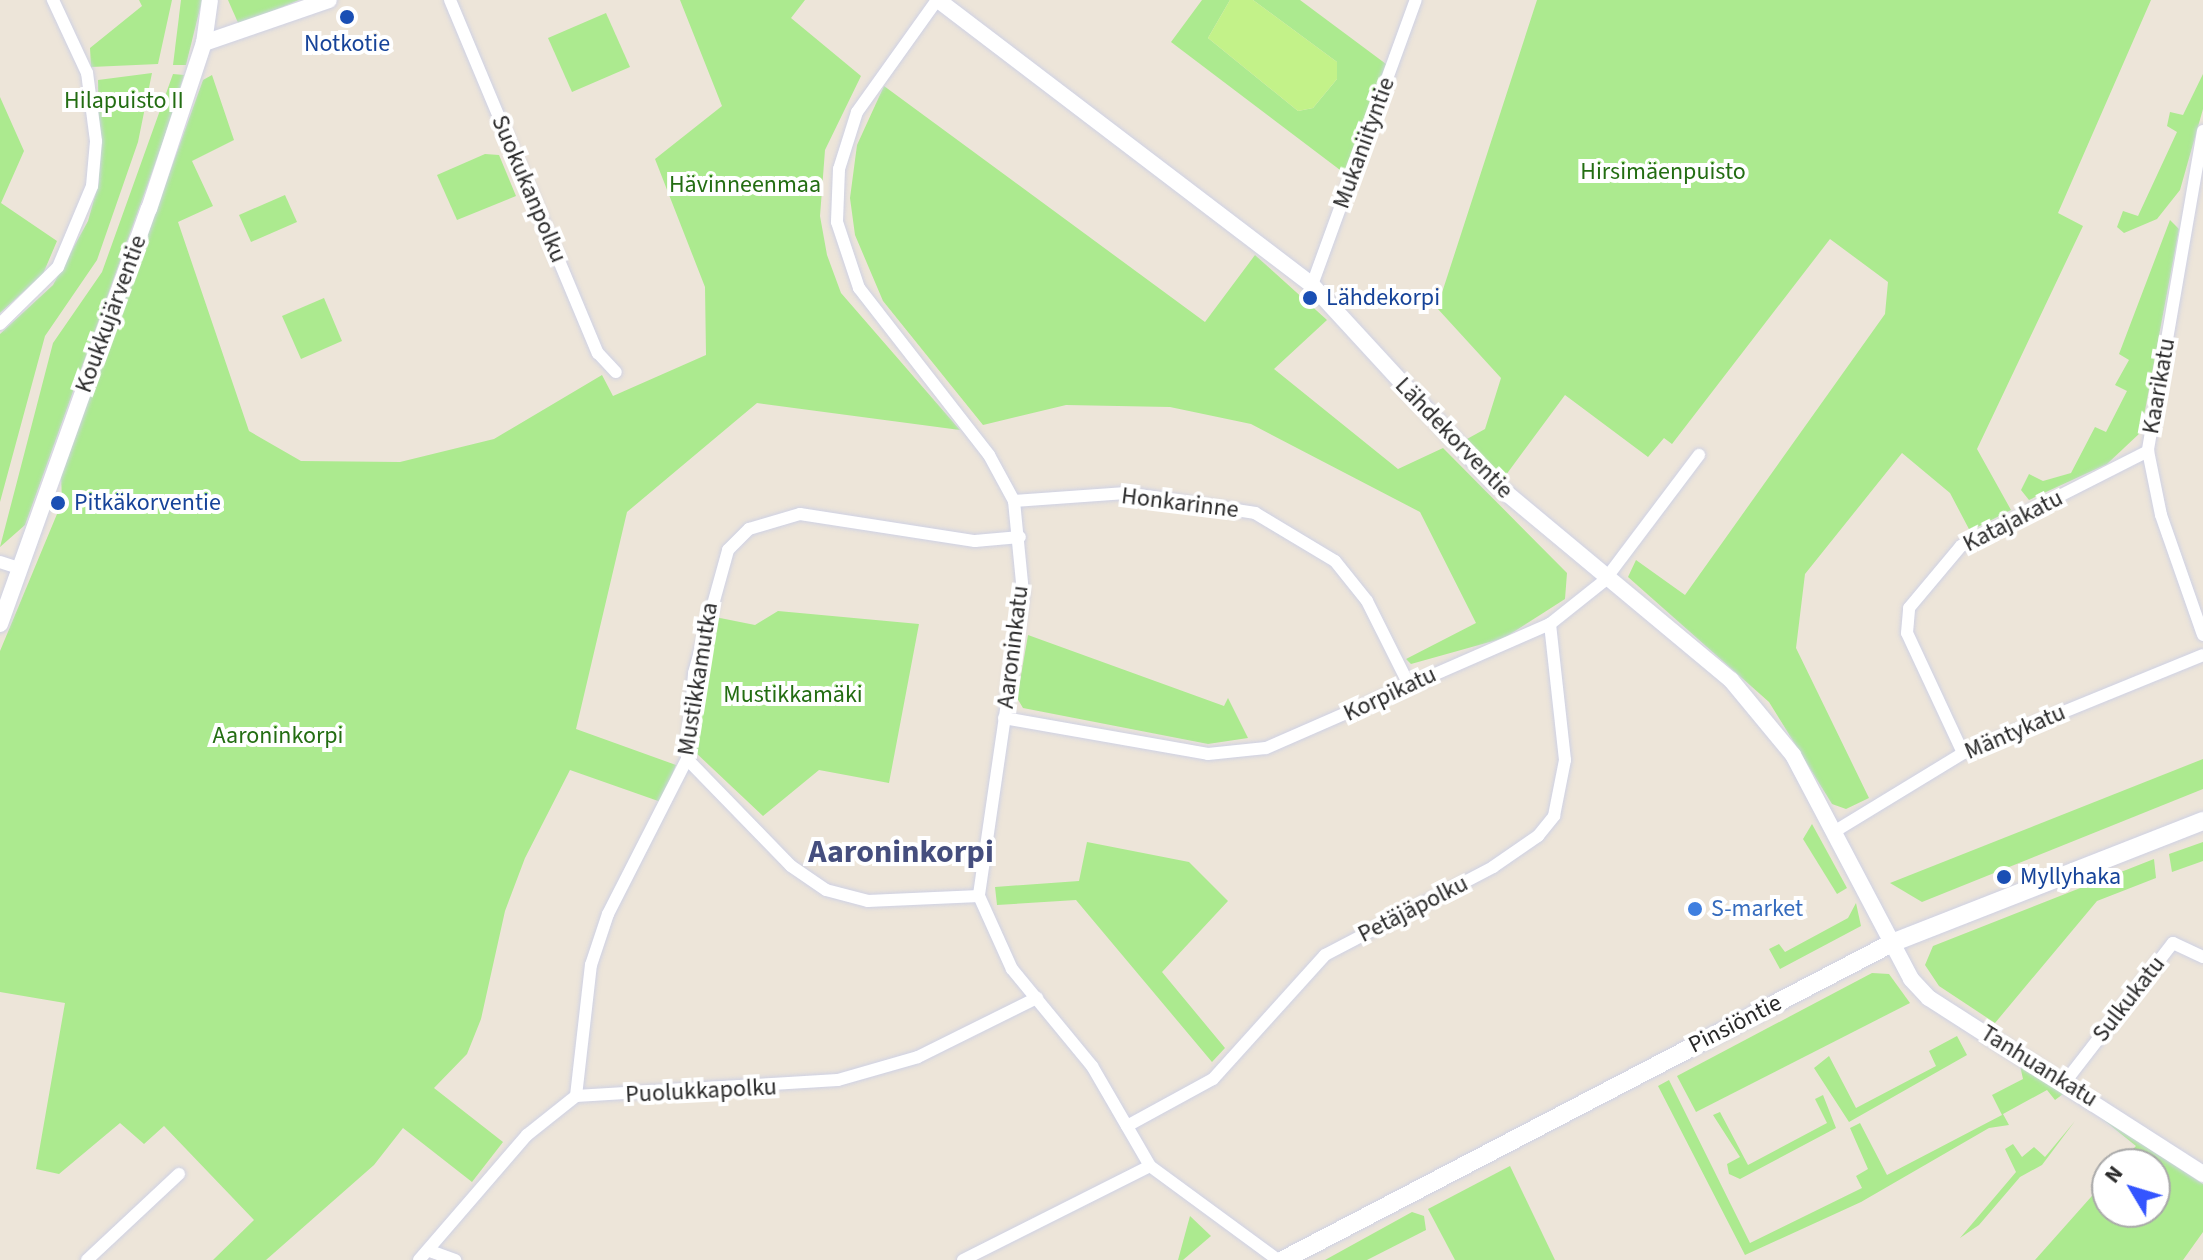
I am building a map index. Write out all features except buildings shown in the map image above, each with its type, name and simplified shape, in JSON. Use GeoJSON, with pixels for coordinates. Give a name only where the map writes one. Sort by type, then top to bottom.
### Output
{"type":"FeatureCollection","features":[{"type":"Feature","properties":{"kind":"main road","name":"Pinsiöntie"},"geometry":{"type":"LineString","coordinates":[[1280,1260],[1894,942],[2203,821]]}},
{"type":"Feature","properties":{"kind":"street"},"geometry":{"type":"LineString","coordinates":[[0,324],[58,267],[92,186],[95,130],[87,73],[53,0]]}},
{"type":"Feature","properties":{"kind":"street","name":"Koukkujärventie"},"geometry":{"type":"LineString","coordinates":[[0,624],[204,43],[210,0]]}},
{"type":"Feature","properties":{"kind":"street"},"geometry":{"type":"LineString","coordinates":[[204,43],[329,0]]}},
{"type":"Feature","properties":{"kind":"street","name":"Suokukanpolku"},"geometry":{"type":"LineString","coordinates":[[450,0],[598,353],[616,372]]}},
{"type":"Feature","properties":{"kind":"street","name":"Lähdekorventie"},"geometry":{"type":"LineString","coordinates":[[937,0],[1312,285],[1492,481],[1604,581],[1731,680],[1778,733],[1837,830],[1894,942]]}},
{"type":"Feature","properties":{"kind":"street","name":"Aaroninkatu"},"geometry":{"type":"LineString","coordinates":[[937,0],[857,112],[839,169],[837,222],[866,299],[989,455],[1014,501],[1020,537],[1023,593],[979,896],[991,933],[1127,1126],[1150,1166],[1280,1260]]}},
{"type":"Feature","properties":{"kind":"street","name":"Mukaniityntie"},"geometry":{"type":"LineString","coordinates":[[1312,285],[1416,0]]}},
{"type":"Feature","properties":{"kind":"street","name":"Kaarikatu"},"geometry":{"type":"LineString","coordinates":[[2203,131],[2148,451],[2161,515],[2203,635]]}},
{"type":"Feature","properties":{"kind":"street","name":"Katajakatu"},"geometry":{"type":"LineString","coordinates":[[1963,753],[1907,633],[1915,598],[1961,546],[2148,451]]}},
{"type":"Feature","properties":{"kind":"street","name":"Korpikatu"},"geometry":{"type":"LineString","coordinates":[[1004,718],[1234,754],[1289,739],[1408,683],[1550,624],[1604,581],[1699,455]]}},
{"type":"Feature","properties":{"kind":"street","name":"Honkarinne"},"geometry":{"type":"LineString","coordinates":[[1014,501],[1126,493],[1255,513],[1335,561],[1367,601],[1408,683]]}},
{"type":"Feature","properties":{"kind":"street","name":"Mustikkamutka"},"geometry":{"type":"LineString","coordinates":[[576,1096],[582,1016],[608,914],[687,759],[694,673],[716,572],[749,529],[800,514],[975,541],[1020,537]]}},
{"type":"Feature","properties":{"kind":"street"},"geometry":{"type":"LineString","coordinates":[[0,562],[21,569]]}},
{"type":"Feature","properties":{"kind":"street","name":"Petäjäpolku"},"geometry":{"type":"LineString","coordinates":[[1127,1126],[1213,1079],[1325,955],[1493,867],[1538,836],[1554,816],[1565,760],[1550,624]]}},
{"type":"Feature","properties":{"kind":"street","name":"Mäntykatu"},"geometry":{"type":"LineString","coordinates":[[1837,830],[1963,753],[2203,655]]}},
{"type":"Feature","properties":{"kind":"street"},"geometry":{"type":"LineString","coordinates":[[687,759],[791,866],[826,890],[868,901],[979,896]]}},
{"type":"Feature","properties":{"kind":"street","name":"Tanhuankatu"},"geometry":{"type":"LineString","coordinates":[[1894,942],[1911,979],[1929,998],[2065,1082],[2203,1174]]}},
{"type":"Feature","properties":{"kind":"street","name":"Sulkukatu"},"geometry":{"type":"LineString","coordinates":[[2065,1082],[2173,943],[2203,957]]}},
{"type":"Feature","properties":{"kind":"street","name":"Puolukkapolku"},"geometry":{"type":"LineString","coordinates":[[576,1096],[838,1080],[918,1057],[1037,998]]}},
{"type":"Feature","properties":{"kind":"street"},"geometry":{"type":"LineString","coordinates":[[424,1256],[527,1135],[576,1096]]}},
{"type":"Feature","properties":{"kind":"street"},"geometry":{"type":"LineString","coordinates":[[963,1260],[1150,1166]]}},
{"type":"Feature","properties":{"kind":"street"},"geometry":{"type":"LineString","coordinates":[[87,1260],[179,1174]]}},
{"type":"Feature","properties":{"kind":"street"},"geometry":{"type":"LineString","coordinates":[[424,1256],[455,1260]]}},
{"type":"Feature","properties":{"kind":"green space"},"geometry":{"type":"Polygon","coordinates":[[[139,0],[172,0],[158,64],[91,67],[90,48],[142,6],[139,0]]]}},
{"type":"Feature","properties":{"kind":"green space"},"geometry":{"type":"Polygon","coordinates":[[[181,0],[202,0],[186,65],[173,65],[181,0]]]}},
{"type":"Feature","properties":{"kind":"green space"},"geometry":{"type":"Polygon","coordinates":[[[228,0],[299,0],[239,25],[228,0]]]}},
{"type":"Feature","properties":{"kind":"green space","name":"Aaroninkorpi"},"geometry":{"type":"Polygon","coordinates":[[[680,0],[805,0],[791,18],[861,76],[825,150],[820,216],[827,255],[841,293],[960,430],[757,403],[627,512],[576,729],[676,765],[661,802],[570,770],[525,858],[505,911],[481,1019],[467,1054],[434,1088],[503,1142],[472,1182],[403,1128],[374,1165],[266,1260],[213,1260],[254,1220],[164,1126],[144,1144],[120,1123],[59,1174],[36,1169],[65,1003],[0,992],[0,651],[62,502],[61,475],[203,80],[212,75],[234,140],[192,161],[213,206],[178,222],[249,431],[301,461],[400,462],[494,439],[602,375],[613,396],[706,355],[705,287],[655,159],[722,106],[680,0]]]}},
{"type":"Feature","properties":{"kind":"green space"},"geometry":{"type":"Polygon","coordinates":[[[1202,0],[1230,0],[1208,38],[1298,111],[1313,108],[1337,79],[1337,62],[1253,0],[1300,0],[1386,64],[1344,173],[1171,42],[1202,0]]]}},
{"type":"Feature","properties":{"kind":"green space"},"geometry":{"type":"Polygon","coordinates":[[[1230,0],[1253,0],[1337,62],[1337,79],[1313,108],[1298,111],[1208,38],[1230,0]]]}},
{"type":"Feature","properties":{"kind":"green space","name":"Hirsimäenpuisto"},"geometry":{"type":"Polygon","coordinates":[[[1537,0],[2151,0],[2058,213],[2083,226],[1977,449],[2011,510],[1970,531],[1950,493],[1902,453],[1805,574],[1796,648],[1869,798],[1846,809],[1832,804],[1769,702],[1628,577],[1636,560],[1685,595],[1885,314],[1888,282],[1830,239],[1672,444],[1664,438],[1648,457],[1565,395],[1503,479],[1467,439],[1485,429],[1501,378],[1437,308],[1537,0]]]}},
{"type":"Feature","properties":{"kind":"green space"},"geometry":{"type":"Polygon","coordinates":[[[606,13],[630,67],[572,92],[548,38],[606,13]]]}},
{"type":"Feature","properties":{"kind":"green space","name":"Hilapuisto II"},"geometry":{"type":"Polygon","coordinates":[[[152,73],[138,142],[97,260],[45,336],[0,502],[0,334],[53,285],[88,221],[99,182],[98,80],[152,73]]]}},
{"type":"Feature","properties":{"kind":"green space"},"geometry":{"type":"Polygon","coordinates":[[[173,74],[184,75],[165,136],[25,525],[0,547],[53,343],[102,272],[173,74]]]}},
{"type":"Feature","properties":{"kind":"green space"},"geometry":{"type":"Polygon","coordinates":[[[2203,74],[2203,109],[2180,190],[2157,219],[2124,233],[2117,227],[2123,211],[2138,216],[2177,132],[2167,126],[2170,112],[2183,115],[2203,74]]]}},
{"type":"Feature","properties":{"kind":"green space"},"geometry":{"type":"Polygon","coordinates":[[[884,86],[1205,322],[1255,255],[1327,320],[1274,369],[1398,469],[1443,448],[1567,573],[1565,599],[1504,638],[1411,664],[1406,659],[1476,623],[1420,512],[1251,424],[1170,407],[1066,405],[983,425],[883,301],[855,235],[850,198],[857,145],[884,86]]]}},
{"type":"Feature","properties":{"kind":"green space"},"geometry":{"type":"Polygon","coordinates":[[[0,97],[24,151],[1,203],[57,241],[43,274],[0,313],[0,97]]]}},
{"type":"Feature","properties":{"kind":"green space"},"geometry":{"type":"Polygon","coordinates":[[[485,154],[499,155],[516,196],[457,220],[437,175],[485,154]]]}},
{"type":"Feature","properties":{"kind":"green space"},"geometry":{"type":"Polygon","coordinates":[[[285,195],[297,222],[251,242],[239,215],[285,195]]]}},
{"type":"Feature","properties":{"kind":"green space"},"geometry":{"type":"Polygon","coordinates":[[[2170,220],[2179,229],[2141,432],[2107,464],[2029,500],[2021,490],[2029,474],[2043,481],[2071,473],[2095,427],[2106,432],[2127,391],[2115,385],[2129,360],[2119,354],[2170,220]]]}},
{"type":"Feature","properties":{"kind":"green space"},"geometry":{"type":"Polygon","coordinates":[[[324,298],[342,341],[301,359],[282,316],[324,298]]]}},
{"type":"Feature","properties":{"kind":"green space","name":"Mustikkamäki"},"geometry":{"type":"Polygon","coordinates":[[[778,611],[919,624],[889,783],[819,770],[763,816],[694,751],[715,617],[755,625],[778,611]]]}},
{"type":"Feature","properties":{"kind":"green space"},"geometry":{"type":"Polygon","coordinates":[[[1028,635],[1224,706],[1228,698],[1248,738],[1208,744],[1023,708],[1017,698],[1028,635]]]}},
{"type":"Feature","properties":{"kind":"green space"},"geometry":{"type":"Polygon","coordinates":[[[2203,759],[2203,789],[1922,902],[1890,883],[2203,759]]]}},
{"type":"Feature","properties":{"kind":"green space"},"geometry":{"type":"Polygon","coordinates":[[[1812,824],[1847,888],[1837,894],[1803,839],[1812,824]]]}},
{"type":"Feature","properties":{"kind":"green space"},"geometry":{"type":"Polygon","coordinates":[[[1087,842],[1189,862],[1228,901],[1162,972],[1225,1048],[1212,1062],[1076,900],[997,905],[995,887],[1079,881],[1087,842]]]}},
{"type":"Feature","properties":{"kind":"green space"},"geometry":{"type":"Polygon","coordinates":[[[2203,842],[2203,861],[2172,872],[2169,854],[2203,842]]]}},
{"type":"Feature","properties":{"kind":"green space"},"geometry":{"type":"Polygon","coordinates":[[[2154,859],[2156,878],[2097,901],[1995,1023],[1939,986],[1925,965],[1933,946],[2154,859]]]}},
{"type":"Feature","properties":{"kind":"green space"},"geometry":{"type":"Polygon","coordinates":[[[1856,903],[1861,926],[1780,969],[1769,949],[1779,944],[1785,952],[1848,918],[1856,903]]]}},
{"type":"Feature","properties":{"kind":"green space"},"geometry":{"type":"Polygon","coordinates":[[[1872,973],[1889,974],[1910,1003],[1696,1112],[1677,1076],[1872,973]]]}},
{"type":"Feature","properties":{"kind":"green space"},"geometry":{"type":"Polygon","coordinates":[[[1957,1036],[1967,1055],[1849,1122],[1814,1068],[1829,1056],[1856,1108],[1936,1066],[1929,1051],[1957,1036]]]}},
{"type":"Feature","properties":{"kind":"green space"},"geometry":{"type":"Polygon","coordinates":[[[2019,1061],[2067,1091],[2055,1100],[2047,1090],[2003,1114],[2009,1125],[1989,1128],[1861,1202],[1745,1255],[1658,1086],[1669,1080],[1750,1243],[1862,1188],[1856,1176],[1868,1169],[1850,1128],[1860,1123],[1887,1175],[2002,1115],[1992,1095],[2023,1079],[2019,1061]]]}},
{"type":"Feature","properties":{"kind":"green space"},"geometry":{"type":"Polygon","coordinates":[[[1823,1095],[1836,1128],[1740,1179],[1729,1174],[1727,1164],[1740,1157],[1713,1115],[1720,1112],[1748,1165],[1827,1123],[1815,1099],[1823,1095]]]}},
{"type":"Feature","properties":{"kind":"green space"},"geometry":{"type":"Polygon","coordinates":[[[2095,1113],[2148,1148],[2134,1148],[2136,1146],[2095,1113]]]}},
{"type":"Feature","properties":{"kind":"green space"},"geometry":{"type":"Polygon","coordinates":[[[2075,1121],[2042,1165],[2020,1177],[1979,1225],[1960,1238],[2016,1172],[2005,1149],[2013,1144],[2022,1157],[2034,1147],[2045,1157],[2075,1121]]]}},
{"type":"Feature","properties":{"kind":"green space"},"geometry":{"type":"Polygon","coordinates":[[[2171,1163],[2203,1184],[2203,1232],[2183,1260],[2035,1260],[2091,1197],[2091,1228],[2171,1228],[2171,1163]]]}},
{"type":"Feature","properties":{"kind":"green space"},"geometry":{"type":"Polygon","coordinates":[[[1510,1166],[1555,1260],[1455,1260],[1428,1209],[1510,1166]]]}},
{"type":"Feature","properties":{"kind":"green space"},"geometry":{"type":"Polygon","coordinates":[[[1412,1212],[1424,1216],[1426,1230],[1367,1260],[1325,1260],[1412,1212]]]}},
{"type":"Feature","properties":{"kind":"green space"},"geometry":{"type":"Polygon","coordinates":[[[1190,1216],[1211,1236],[1183,1260],[1178,1260],[1190,1216]]]}},
{"type":"Feature","properties":{"kind":"place","name":"Notkotie"},"geometry":{"type":"Point","coordinates":[347,17]}},
{"type":"Feature","properties":{"kind":"place","name":"Lähdekorpi"},"geometry":{"type":"Point","coordinates":[1310,298]}},
{"type":"Feature","properties":{"kind":"place","name":"Pitkäkorventie"},"geometry":{"type":"Point","coordinates":[58,503]}},
{"type":"Feature","properties":{"kind":"place","name":"Myllyhaka"},"geometry":{"type":"Point","coordinates":[2004,877]}},
{"type":"Feature","properties":{"kind":"place","name":"S-market"},"geometry":{"type":"Point","coordinates":[1695,909]}},
{"type":"Feature","properties":{"kind":"district","name":"Aaroninkorpi"},"geometry":{"type":"Point","coordinates":[901,852]}},
{"type":"Feature","properties":{"kind":"park label","name":"Hävinneenmaa"},"geometry":{"type":"Point","coordinates":[745,185]}}]}
